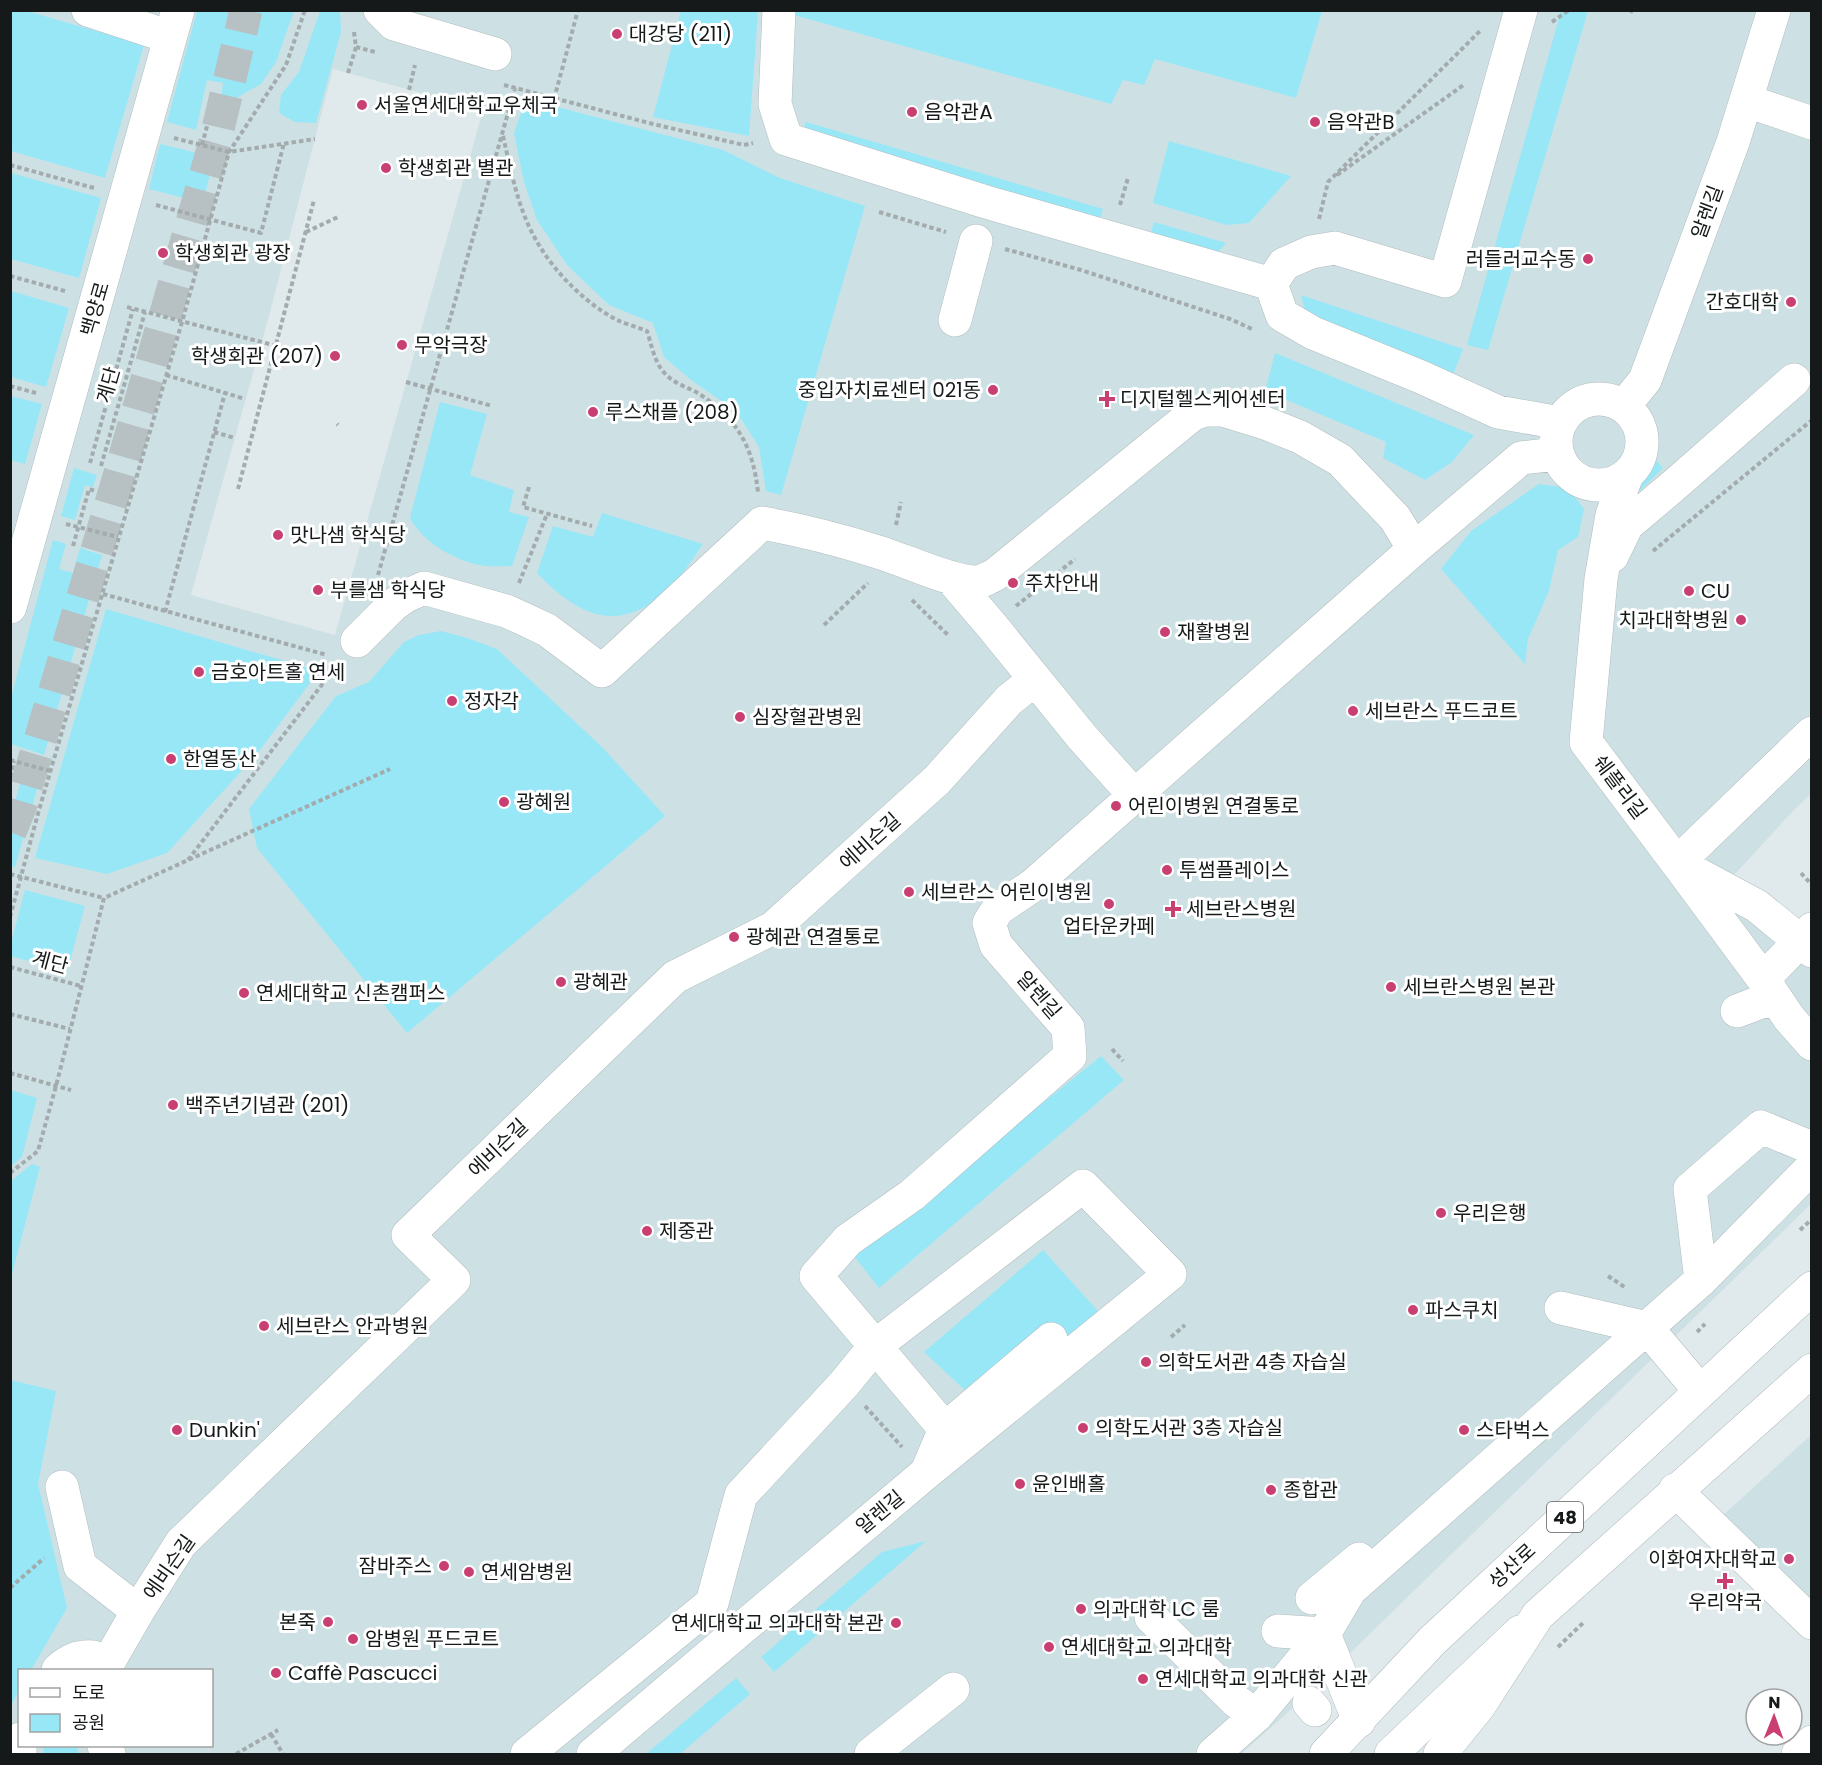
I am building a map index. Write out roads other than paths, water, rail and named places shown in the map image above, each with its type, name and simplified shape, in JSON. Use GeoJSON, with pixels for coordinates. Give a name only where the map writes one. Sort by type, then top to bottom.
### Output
{"type":"FeatureCollection","features":[{"type":"Feature","properties":{"kind":"street"},"geometry":{"type":"LineString","coordinates":[[380,10],[394,24],[495,54]]}},
{"type":"Feature","properties":{"kind":"street"},"geometry":{"type":"LineString","coordinates":[[779,10],[775,104],[786,139],[986,202],[1271,284]]}},
{"type":"Feature","properties":{"kind":"street","name":"알렌길"},"geometry":{"type":"LineString","coordinates":[[1632,417],[1747,101],[1774,10]]}},
{"type":"Feature","properties":{"kind":"street"},"geometry":{"type":"LineString","coordinates":[[107,13],[174,24]]}},
{"type":"Feature","properties":{"kind":"street"},"geometry":{"type":"LineString","coordinates":[[1271,284],[1284,264],[1311,252],[1335,248],[1445,281],[1535,17]]}},
{"type":"Feature","properties":{"kind":"street","name":"백양로"},"geometry":{"type":"LineString","coordinates":[[10,607],[174,24]]}},
{"type":"Feature","properties":{"kind":"street"},"geometry":{"type":"LineString","coordinates":[[1747,101],[1812,123]]}},
{"type":"Feature","properties":{"kind":"street"},"geometry":{"type":"LineString","coordinates":[[955,320],[976,241]]}},
{"type":"Feature","properties":{"kind":"street"},"geometry":{"type":"LineString","coordinates":[[1271,284],[1282,315],[1313,333],[1421,377],[1559,439]]}},
{"type":"Feature","properties":{"kind":"street"},"geometry":{"type":"LineString","coordinates":[[1601,579],[1627,525],[1680,482],[1794,380]]}},
{"type":"Feature","properties":{"kind":"street"},"geometry":{"type":"LineString","coordinates":[[1632,417],[1642,440],[1641,453],[1627,475],[1615,482],[1601,485],[1587,483],[1574,477],[1564,467],[1559,439],[1568,411],[1580,403],[1595,399],[1608,400],[1632,417],[1680,482]]}},
{"type":"Feature","properties":{"kind":"street"},"geometry":{"type":"LineString","coordinates":[[350,650],[393,605],[424,588],[506,611],[526,620],[547,630],[602,671],[762,523],[799,530],[879,552],[950,577],[974,582],[986,580],[1193,414],[1205,410],[1223,410],[1265,423],[1300,437],[1340,460],[1395,518],[1414,549]]}},
{"type":"Feature","properties":{"kind":"street"},"geometry":{"type":"LineString","coordinates":[[950,577],[1082,737],[1134,795],[1521,458],[1559,439]]}},
{"type":"Feature","properties":{"kind":"street","name":"쉐플리길"},"geometry":{"type":"LineString","coordinates":[[1627,475],[1612,515],[1601,579],[1586,742],[1677,863],[1757,906],[1808,940]]}},
{"type":"Feature","properties":{"kind":"street","name":"에비슨길"},"geometry":{"type":"LineString","coordinates":[[99,1664],[138,1611],[180,1543],[454,1280],[408,1235],[675,977],[773,928],[937,780],[1009,700],[1034,680]]}},
{"type":"Feature","properties":{"kind":"street"},"geometry":{"type":"LineString","coordinates":[[1812,734],[1677,863],[1812,1044]]}},
{"type":"Feature","properties":{"kind":"street","name":"알렌길"},"geometry":{"type":"LineString","coordinates":[[593,1755],[926,1473],[1170,1274],[1083,1186],[874,1346],[816,1276],[848,1240],[912,1195],[1070,1056],[1068,1028],[996,945],[989,923],[998,909],[1032,886],[1134,795]]}},
{"type":"Feature","properties":{"kind":"street"},"geometry":{"type":"LineString","coordinates":[[1737,1011],[1758,1003],[1808,940]]}},
{"type":"Feature","properties":{"kind":"street"},"geometry":{"type":"LineString","coordinates":[[1701,1280],[1690,1189],[1761,1127],[1812,1148]]}},
{"type":"Feature","properties":{"kind":"street"},"geometry":{"type":"LineString","coordinates":[[1213,1755],[1256,1716],[1324,1634],[1350,1590],[1701,1280],[1812,1167]]}},
{"type":"Feature","properties":{"kind":"street","name":"성산로"},"geometry":{"type":"LineString","coordinates":[[1326,1755],[1432,1641],[1812,1288]]}},
{"type":"Feature","properties":{"kind":"street"},"geometry":{"type":"LineString","coordinates":[[1561,1308],[1647,1328],[1701,1391]]}},
{"type":"Feature","properties":{"kind":"street"},"geometry":{"type":"LineString","coordinates":[[926,1473],[945,1429],[1052,1339]]}},
{"type":"Feature","properties":{"kind":"street"},"geometry":{"type":"LineString","coordinates":[[527,1755],[712,1603],[741,1495],[844,1384],[874,1346],[945,1429]]}},
{"type":"Feature","properties":{"kind":"street"},"geometry":{"type":"LineString","coordinates":[[1312,1598],[1446,1482],[1609,1350]]}},
{"type":"Feature","properties":{"kind":"street"},"geometry":{"type":"LineString","coordinates":[[1391,1755],[1538,1615],[1812,1370]]}},
{"type":"Feature","properties":{"kind":"street"},"geometry":{"type":"LineString","coordinates":[[62,1488],[81,1566],[138,1611]]}},
{"type":"Feature","properties":{"kind":"street"},"geometry":{"type":"LineString","coordinates":[[1676,1490],[1812,1623]]}},
{"type":"Feature","properties":{"kind":"street"},"geometry":{"type":"LineString","coordinates":[[1440,1755],[1479,1706],[1538,1615]]}},
{"type":"Feature","properties":{"kind":"street"},"geometry":{"type":"LineString","coordinates":[[1151,1617],[1236,1701],[1256,1716]]}},
{"type":"Feature","properties":{"kind":"street"},"geometry":{"type":"LineString","coordinates":[[1278,1631],[1324,1634]]}},
{"type":"Feature","properties":{"kind":"street"},"geometry":{"type":"LineString","coordinates":[[1324,1634],[1359,1721]]}},
{"type":"Feature","properties":{"kind":"street"},"geometry":{"type":"LineString","coordinates":[[60,1669],[69,1660],[82,1656],[99,1664]]}},
{"type":"Feature","properties":{"kind":"street"},"geometry":{"type":"LineString","coordinates":[[871,1755],[952,1689]]}},
{"type":"Feature","properties":{"kind":"street"},"geometry":{"type":"LineString","coordinates":[[1461,1755],[1479,1706]]}},
{"type":"Feature","properties":{"kind":"street"},"geometry":{"type":"LineString","coordinates":[[1798,1755],[1812,1742]]}},
{"type":"Feature","properties":{"kind":"tunnel"},"geometry":{"type":"LineString","coordinates":[[10,832],[20,807],[121,470],[215,142],[246,10]]}},
{"type":"Feature","properties":{"kind":"place","name":"대강당 (211)"},"geometry":{"type":"Point","coordinates":[617,34]}},
{"type":"Feature","properties":{"kind":"place","name":"서울연세대학교우체국"},"geometry":{"type":"Point","coordinates":[362,105]}},
{"type":"Feature","properties":{"kind":"place","name":"음악관A"},"geometry":{"type":"Point","coordinates":[912,112]}},
{"type":"Feature","properties":{"kind":"place","name":"음악관B"},"geometry":{"type":"Point","coordinates":[1315,122]}},
{"type":"Feature","properties":{"kind":"place","name":"학생회관 별관"},"geometry":{"type":"Point","coordinates":[386,168]}},
{"type":"Feature","properties":{"kind":"place","name":"학생회관 광장"},"geometry":{"type":"Point","coordinates":[163,253]}},
{"type":"Feature","properties":{"kind":"place","name":"러들러교수동"},"geometry":{"type":"Point","coordinates":[1588,259]}},
{"type":"Feature","properties":{"kind":"place","name":"간호대학"},"geometry":{"type":"Point","coordinates":[1791,302]}},
{"type":"Feature","properties":{"kind":"place","name":"무악극장"},"geometry":{"type":"Point","coordinates":[402,345]}},
{"type":"Feature","properties":{"kind":"place","name":"학생회관 (207)"},"geometry":{"type":"Point","coordinates":[335,356]}},
{"type":"Feature","properties":{"kind":"place","name":"중입자치료센터 021동"},"geometry":{"type":"Point","coordinates":[993,390]}},
{"type":"Feature","properties":{"kind":"place","name":"디지털헬스케어센터"},"geometry":{"type":"Point","coordinates":[1107,399]}},
{"type":"Feature","properties":{"kind":"place","name":"루스채플 (208)"},"geometry":{"type":"Point","coordinates":[593,412]}},
{"type":"Feature","properties":{"kind":"place","name":"맛나샘 학식당"},"geometry":{"type":"Point","coordinates":[278,535]}},
{"type":"Feature","properties":{"kind":"place","name":"주차안내"},"geometry":{"type":"Point","coordinates":[1013,583]}},
{"type":"Feature","properties":{"kind":"place","name":"부를샘 학식당"},"geometry":{"type":"Point","coordinates":[318,590]}},
{"type":"Feature","properties":{"kind":"place","name":"CU"},"geometry":{"type":"Point","coordinates":[1689,591]}},
{"type":"Feature","properties":{"kind":"place","name":"치과대학병원"},"geometry":{"type":"Point","coordinates":[1741,620]}},
{"type":"Feature","properties":{"kind":"place","name":"재활병원"},"geometry":{"type":"Point","coordinates":[1165,632]}},
{"type":"Feature","properties":{"kind":"place","name":"금호아트홀 연세"},"geometry":{"type":"Point","coordinates":[199,672]}},
{"type":"Feature","properties":{"kind":"place","name":"정자각"},"geometry":{"type":"Point","coordinates":[452,701]}},
{"type":"Feature","properties":{"kind":"place","name":"세브란스 푸드코트"},"geometry":{"type":"Point","coordinates":[1353,711]}},
{"type":"Feature","properties":{"kind":"place","name":"심장혈관병원"},"geometry":{"type":"Point","coordinates":[740,717]}},
{"type":"Feature","properties":{"kind":"place","name":"한열동산"},"geometry":{"type":"Point","coordinates":[171,759]}},
{"type":"Feature","properties":{"kind":"place","name":"광혜원"},"geometry":{"type":"Point","coordinates":[504,802]}},
{"type":"Feature","properties":{"kind":"place","name":"어린이병원 연결통로"},"geometry":{"type":"Point","coordinates":[1116,806]}},
{"type":"Feature","properties":{"kind":"place","name":"투썸플레이스"},"geometry":{"type":"Point","coordinates":[1167,870]}},
{"type":"Feature","properties":{"kind":"place","name":"세브란스 어린이병원"},"geometry":{"type":"Point","coordinates":[909,892]}},
{"type":"Feature","properties":{"kind":"place","name":"업타운카페"},"geometry":{"type":"Point","coordinates":[1109,904]}},
{"type":"Feature","properties":{"kind":"place","name":"세브란스병원"},"geometry":{"type":"Point","coordinates":[1173,909]}},
{"type":"Feature","properties":{"kind":"place","name":"광혜관 연결통로"},"geometry":{"type":"Point","coordinates":[734,937]}},
{"type":"Feature","properties":{"kind":"place","name":"광혜관"},"geometry":{"type":"Point","coordinates":[561,982]}},
{"type":"Feature","properties":{"kind":"place","name":"세브란스병원 본관"},"geometry":{"type":"Point","coordinates":[1391,987]}},
{"type":"Feature","properties":{"kind":"place","name":"연세대학교 신촌캠퍼스"},"geometry":{"type":"Point","coordinates":[244,993]}},
{"type":"Feature","properties":{"kind":"place","name":"백주년기념관 (201)"},"geometry":{"type":"Point","coordinates":[173,1105]}},
{"type":"Feature","properties":{"kind":"place","name":"우리은행"},"geometry":{"type":"Point","coordinates":[1441,1213]}},
{"type":"Feature","properties":{"kind":"place","name":"제중관"},"geometry":{"type":"Point","coordinates":[647,1231]}},
{"type":"Feature","properties":{"kind":"place","name":"파스쿠치"},"geometry":{"type":"Point","coordinates":[1413,1310]}},
{"type":"Feature","properties":{"kind":"place","name":"세브란스 안과병원"},"geometry":{"type":"Point","coordinates":[264,1326]}},
{"type":"Feature","properties":{"kind":"place","name":"의학도서관 4층 자습실"},"geometry":{"type":"Point","coordinates":[1146,1362]}},
{"type":"Feature","properties":{"kind":"place","name":"의학도서관 3층 자습실"},"geometry":{"type":"Point","coordinates":[1083,1428]}},
{"type":"Feature","properties":{"kind":"place","name":"Dunkin'"},"geometry":{"type":"Point","coordinates":[177,1430]}},
{"type":"Feature","properties":{"kind":"place","name":"스타벅스"},"geometry":{"type":"Point","coordinates":[1464,1430]}},
{"type":"Feature","properties":{"kind":"place","name":"윤인배홀"},"geometry":{"type":"Point","coordinates":[1020,1484]}},
{"type":"Feature","properties":{"kind":"place","name":"종합관"},"geometry":{"type":"Point","coordinates":[1271,1490]}},
{"type":"Feature","properties":{"kind":"place","name":"이화여자대학교"},"geometry":{"type":"Point","coordinates":[1789,1559]}},
{"type":"Feature","properties":{"kind":"place","name":"잠바주스"},"geometry":{"type":"Point","coordinates":[444,1566]}},
{"type":"Feature","properties":{"kind":"place","name":"연세암병원"},"geometry":{"type":"Point","coordinates":[469,1572]}},
{"type":"Feature","properties":{"kind":"place","name":"우리약국"},"geometry":{"type":"Point","coordinates":[1725,1581]}},
{"type":"Feature","properties":{"kind":"place","name":"의과대학 LC 룸"},"geometry":{"type":"Point","coordinates":[1081,1609]}},
{"type":"Feature","properties":{"kind":"place","name":"본죽"},"geometry":{"type":"Point","coordinates":[328,1622]}},
{"type":"Feature","properties":{"kind":"place","name":"연세대학교 의과대학 본관"},"geometry":{"type":"Point","coordinates":[896,1623]}},
{"type":"Feature","properties":{"kind":"place","name":"암병원 푸드코트"},"geometry":{"type":"Point","coordinates":[353,1639]}},
{"type":"Feature","properties":{"kind":"place","name":"연세대학교 의과대학"},"geometry":{"type":"Point","coordinates":[1049,1647]}},
{"type":"Feature","properties":{"kind":"place","name":"Caffè Pascucci"},"geometry":{"type":"Point","coordinates":[276,1673]}},
{"type":"Feature","properties":{"kind":"place","name":"연세대학교 의과대학 신관"},"geometry":{"type":"Point","coordinates":[1143,1679]}}]}
